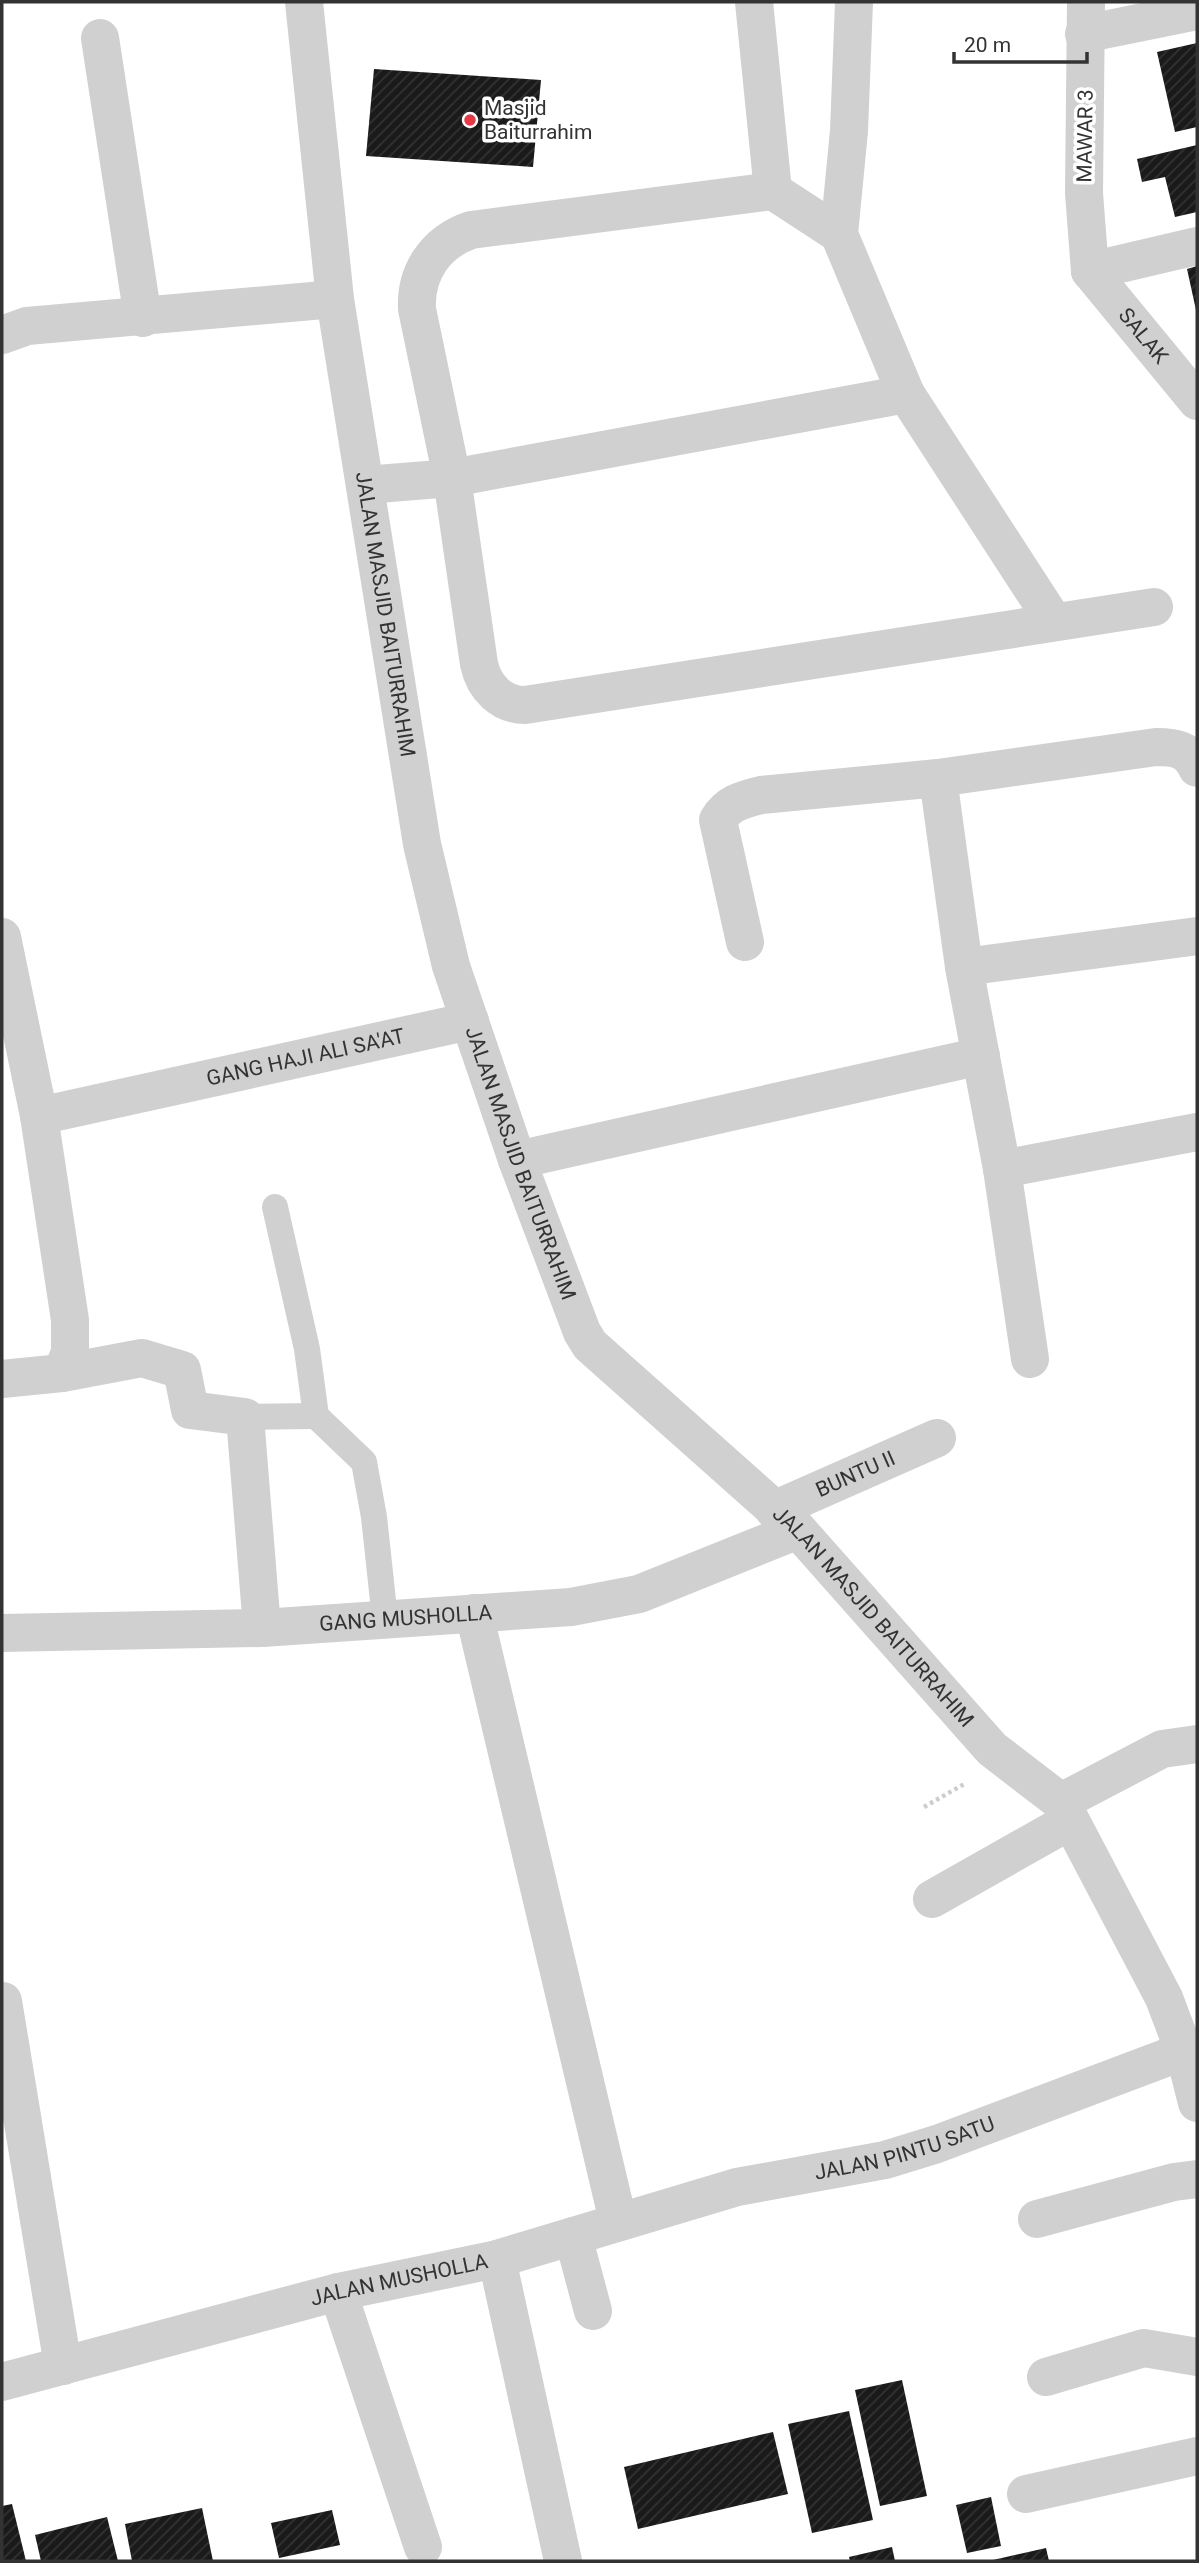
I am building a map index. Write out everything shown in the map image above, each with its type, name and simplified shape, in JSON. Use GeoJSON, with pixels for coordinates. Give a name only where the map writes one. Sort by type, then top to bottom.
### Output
{"type":"FeatureCollection","features":[{"type":"Feature","properties":{"kind":"street","name":"JALAN MASJID BAITURRAHIM"},"geometry":{"type":"LineString","coordinates":[[304,2],[335,299],[422,844],[451,966],[517,1160],[590,1345],[786,1520],[992,1748],[1066,1812],[1191,2050],[1197,2103]]}},
{"type":"Feature","properties":{"kind":"street"},"geometry":{"type":"LineString","coordinates":[[754,2],[773,191]]}},
{"type":"Feature","properties":{"kind":"street"},"geometry":{"type":"LineString","coordinates":[[854,2],[849,131],[839,234],[906,394],[1054,622]]}},
{"type":"Feature","properties":{"kind":"street"},"geometry":{"type":"LineString","coordinates":[[1085,18],[1197,11]]}},
{"type":"Feature","properties":{"kind":"street","name":"MAWAR 3"},"geometry":{"type":"LineString","coordinates":[[1085,18],[1087,121],[1084,193],[1090,271]]}},
{"type":"Feature","properties":{"kind":"street"},"geometry":{"type":"LineString","coordinates":[[100,38],[143,318]]}},
{"type":"Feature","properties":{"kind":"street"},"geometry":{"type":"LineString","coordinates":[[839,234],[773,191],[471,230],[447,241],[422,273],[416,296],[452,478],[481,674],[491,690],[517,705],[1154,607]]}},
{"type":"Feature","properties":{"kind":"street"},"geometry":{"type":"LineString","coordinates":[[1090,271],[1197,246]]}},
{"type":"Feature","properties":{"kind":"street","name":"SALAK"},"geometry":{"type":"LineString","coordinates":[[1090,271],[1197,401]]}},
{"type":"Feature","properties":{"kind":"street"},"geometry":{"type":"LineString","coordinates":[[2,335],[27,326],[143,318],[335,299]]}},
{"type":"Feature","properties":{"kind":"street"},"geometry":{"type":"LineString","coordinates":[[365,485],[452,478],[906,394]]}},
{"type":"Feature","properties":{"kind":"street"},"geometry":{"type":"LineString","coordinates":[[745,942],[718,820],[724,809],[761,795],[938,778],[1156,747],[1186,751],[1197,768]]}},
{"type":"Feature","properties":{"kind":"street"},"geometry":{"type":"LineString","coordinates":[[938,778],[964,967],[1002,1168],[1030,1359]]}},
{"type":"Feature","properties":{"kind":"street"},"geometry":{"type":"LineString","coordinates":[[964,967],[1197,936]]}},
{"type":"Feature","properties":{"kind":"street"},"geometry":{"type":"LineString","coordinates":[[2,937],[39,1116],[70,1320],[70,1352],[62,1373]]}},
{"type":"Feature","properties":{"kind":"street","name":"GANG HAJI ALI SA'AT"},"geometry":{"type":"LineString","coordinates":[[39,1116],[470,1021]]}},
{"type":"Feature","properties":{"kind":"street"},"geometry":{"type":"LineString","coordinates":[[517,1160],[981,1056]]}},
{"type":"Feature","properties":{"kind":"street"},"geometry":{"type":"LineString","coordinates":[[1002,1168],[1197,1132]]}},
{"type":"Feature","properties":{"kind":"street"},"geometry":{"type":"LineString","coordinates":[[2,1379],[62,1373],[142,1358],[182,1370],[190,1410],[245,1417],[262,1628]]}},
{"type":"Feature","properties":{"kind":"street","name":"BUNTU II"},"geometry":{"type":"LineString","coordinates":[[786,1520],[937,1438]]}},
{"type":"Feature","properties":{"kind":"street","name":"GANG MUSHOLLA"},"geometry":{"type":"LineString","coordinates":[[2,1633],[262,1628],[571,1607],[639,1594],[786,1520]]}},
{"type":"Feature","properties":{"kind":"street"},"geometry":{"type":"LineString","coordinates":[[474,1613],[618,2221]]}},
{"type":"Feature","properties":{"kind":"street"},"geometry":{"type":"LineString","coordinates":[[932,1899],[1162,1749],[1197,1744]]}},
{"type":"Feature","properties":{"kind":"street"},"geometry":{"type":"LineString","coordinates":[[3,2001],[63,2366]]}},
{"type":"Feature","properties":{"kind":"street","name":"JALAN PINTU SATU"},"geometry":{"type":"LineString","coordinates":[[497,2259],[737,2187],[885,2160],[937,2144],[1191,2050]]}},
{"type":"Feature","properties":{"kind":"street"},"geometry":{"type":"LineString","coordinates":[[1037,2219],[1174,2182],[1197,2179]]}},
{"type":"Feature","properties":{"kind":"street"},"geometry":{"type":"LineString","coordinates":[[573,2236],[593,2311]]}},
{"type":"Feature","properties":{"kind":"street","name":"JALAN MUSHOLLA"},"geometry":{"type":"LineString","coordinates":[[2,2382],[338,2292],[497,2259],[563,2561]]}},
{"type":"Feature","properties":{"kind":"street"},"geometry":{"type":"LineString","coordinates":[[338,2292],[423,2547]]}},
{"type":"Feature","properties":{"kind":"street"},"geometry":{"type":"LineString","coordinates":[[1046,2376],[1144,2348],[1197,2357]]}},
{"type":"Feature","properties":{"kind":"street"},"geometry":{"type":"LineString","coordinates":[[1026,2494],[1197,2456]]}},
{"type":"Feature","properties":{"kind":"lane"},"geometry":{"type":"LineString","coordinates":[[275,1206],[307,1349],[316,1416],[364,1462],[374,1517],[384,1619]]}},
{"type":"Feature","properties":{"kind":"lane"},"geometry":{"type":"LineString","coordinates":[[245,1417],[316,1416]]}},
{"type":"Feature","properties":{"kind":"building"},"geometry":{"type":"Polygon","coordinates":[[[1197,43],[1197,127],[1175,132],[1157,52],[1197,43]]]}},
{"type":"Feature","properties":{"kind":"building"},"geometry":{"type":"Polygon","coordinates":[[[374,69],[541,80],[533,167],[366,156],[374,69]]]}},
{"type":"Feature","properties":{"kind":"building"},"geometry":{"type":"Polygon","coordinates":[[[1197,145],[1197,212],[1175,217],[1165,177],[1142,182],[1137,159],[1197,145]]]}},
{"type":"Feature","properties":{"kind":"building"},"geometry":{"type":"Polygon","coordinates":[[[1197,266],[1197,310],[1196,310],[1187,269],[1197,266]]]}},
{"type":"Feature","properties":{"kind":"building"},"geometry":{"type":"Polygon","coordinates":[[[902,2380],[927,2496],[880,2506],[855,2390],[902,2380]]]}},
{"type":"Feature","properties":{"kind":"building"},"geometry":{"type":"Polygon","coordinates":[[[849,2411],[873,2520],[812,2533],[788,2424],[849,2411]]]}},
{"type":"Feature","properties":{"kind":"building"},"geometry":{"type":"Polygon","coordinates":[[[773,2432],[788,2494],[638,2529],[624,2467],[773,2432]]]}},
{"type":"Feature","properties":{"kind":"building"},"geometry":{"type":"Polygon","coordinates":[[[991,2497],[1001,2546],[967,2553],[956,2505],[991,2497]]]}},
{"type":"Feature","properties":{"kind":"building"},"geometry":{"type":"Polygon","coordinates":[[[12,2504],[26,2561],[2,2561],[2,2506],[12,2504]]]}},
{"type":"Feature","properties":{"kind":"building"},"geometry":{"type":"Polygon","coordinates":[[[202,2508],[213,2561],[132,2561],[125,2524],[202,2508]]]}},
{"type":"Feature","properties":{"kind":"building"},"geometry":{"type":"Polygon","coordinates":[[[332,2510],[340,2545],[279,2558],[271,2523],[332,2510]]]}},
{"type":"Feature","properties":{"kind":"building"},"geometry":{"type":"Polygon","coordinates":[[[107,2517],[118,2561],[41,2561],[35,2535],[107,2517]]]}},
{"type":"Feature","properties":{"kind":"building"},"geometry":{"type":"Polygon","coordinates":[[[892,2547],[895,2561],[850,2561],[849,2557],[892,2547]]]}},
{"type":"Feature","properties":{"kind":"building"},"geometry":{"type":"Polygon","coordinates":[[[1046,2548],[1049,2561],[993,2561],[993,2560],[1046,2548]]]}},
{"type":"Feature","properties":{"kind":"place","name":"Masjid Baiturrahim"},"geometry":{"type":"Point","coordinates":[470,120]}}]}
